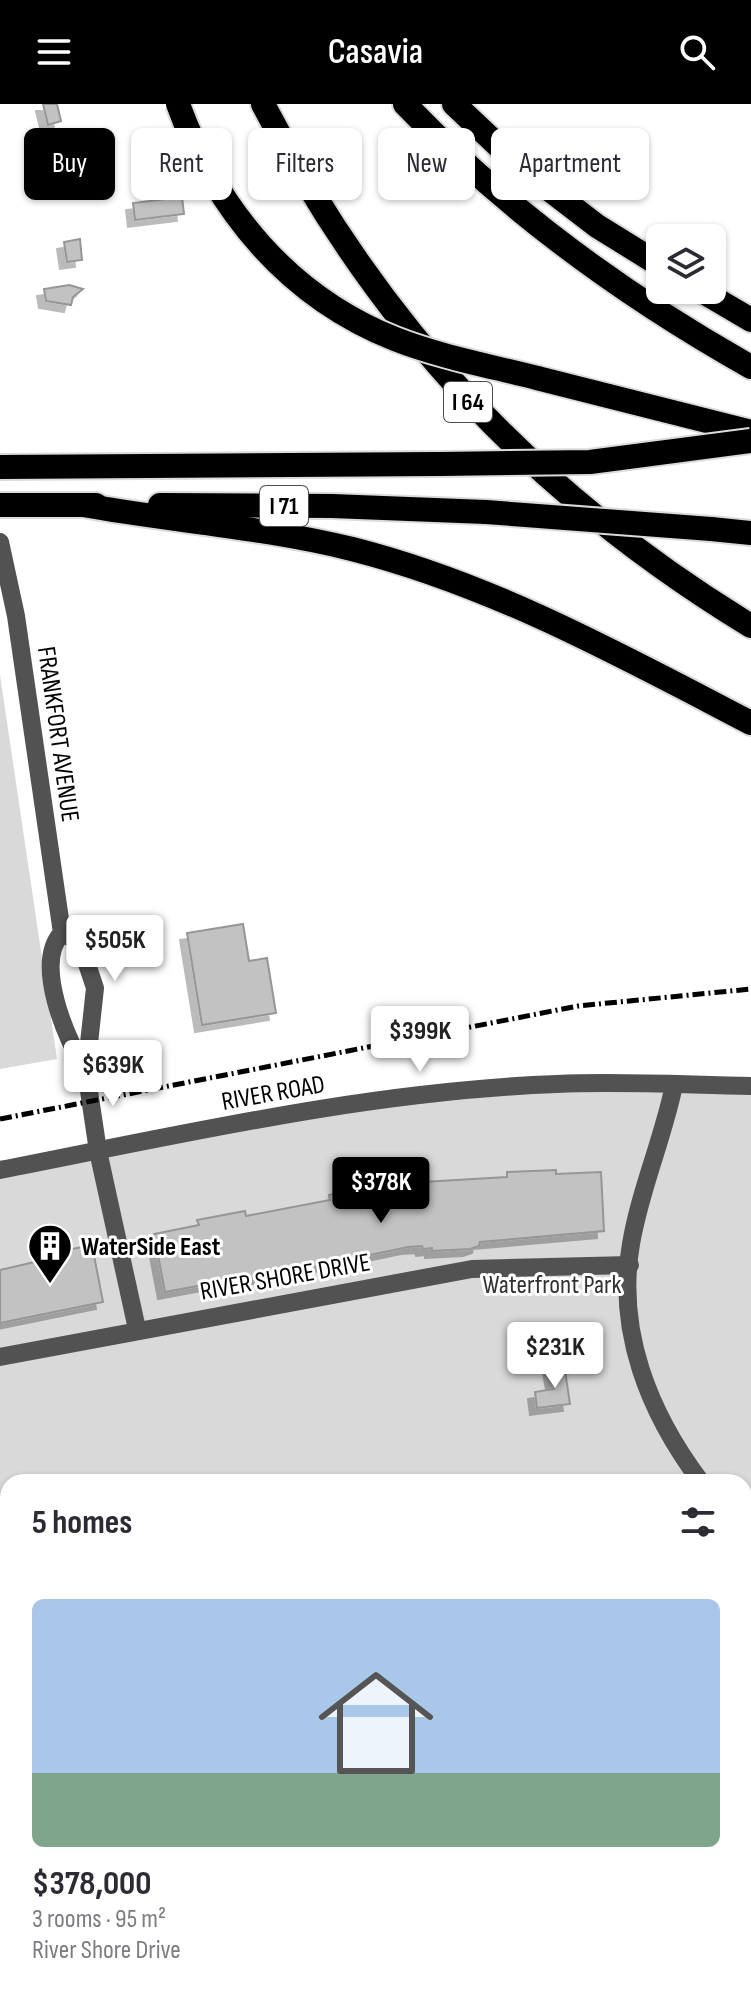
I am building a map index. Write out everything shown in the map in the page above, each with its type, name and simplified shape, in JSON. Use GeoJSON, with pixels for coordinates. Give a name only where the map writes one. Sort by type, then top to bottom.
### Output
{"type":"FeatureCollection","features":[{"type":"Feature","properties":{"kind":"highway"},"geometry":{"type":"LineString","coordinates":[[178,104],[201,160],[227,206],[266,253],[304,286],[345,315],[398,340],[751,432]]}},
{"type":"Feature","properties":{"kind":"highway","name":"I 64"},"geometry":{"type":"LineString","coordinates":[[263,104],[299,173],[363,273],[454,387],[560,491],[606,528],[751,626]]}},
{"type":"Feature","properties":{"kind":"highway"},"geometry":{"type":"LineString","coordinates":[[405,104],[483,178],[578,256],[639,299],[751,367]]}},
{"type":"Feature","properties":{"kind":"highway"},"geometry":{"type":"LineString","coordinates":[[454,104],[524,170],[597,226],[646,256]]}},
{"type":"Feature","properties":{"kind":"highway"},"geometry":{"type":"LineString","coordinates":[[475,104],[525,151],[614,222],[631,246]]}},
{"type":"Feature","properties":{"kind":"highway"},"geometry":{"type":"LineString","coordinates":[[724,304],[751,320]]}},
{"type":"Feature","properties":{"kind":"highway","name":"I 71"},"geometry":{"type":"LineString","coordinates":[[0,467],[604,461],[751,441]]}},
{"type":"Feature","properties":{"kind":"highway","name":"I 71"},"geometry":{"type":"LineString","coordinates":[[0,505],[332,506],[486,512],[751,533]]}},
{"type":"Feature","properties":{"kind":"highway"},"geometry":{"type":"LineString","coordinates":[[83,505],[304,539],[448,579],[540,616],[751,723]]}},
{"type":"Feature","properties":{"kind":"street","name":"FRANKFORT AVENUE"},"geometry":{"type":"LineString","coordinates":[[0,542],[16,616],[62,933],[52,950],[53,982],[66,1034],[86,1071]]}},
{"type":"Feature","properties":{"kind":"street","name":"FRANKFORT AVENUE"},"geometry":{"type":"LineString","coordinates":[[62,933],[80,943],[95,988],[86,1071],[98,1151],[137,1329]]}},
{"type":"Feature","properties":{"kind":"street","name":"RIVER ROAD"},"geometry":{"type":"LineString","coordinates":[[0,1170],[326,1107],[428,1095],[558,1084],[751,1086]]}},
{"type":"Feature","properties":{"kind":"street"},"geometry":{"type":"LineString","coordinates":[[674,1085],[666,1127],[630,1244],[627,1311],[637,1365],[679,1453],[695,1474]]}},
{"type":"Feature","properties":{"kind":"street","name":"RIVER SHORE DRIVE"},"geometry":{"type":"LineString","coordinates":[[0,1357],[137,1329],[472,1269],[630,1265]]}},
{"type":"Feature","properties":{"kind":"green space"},"geometry":{"type":"Polygon","coordinates":[[[0,675],[57,1059],[0,1069],[0,675]]]}},
{"type":"Feature","properties":{"kind":"green space","name":"Waterfront Park"},"geometry":{"type":"Polygon","coordinates":[[[558,1084],[751,1085],[751,1474],[0,1474],[0,1173],[326,1107],[558,1084]]]}},
{"type":"Feature","properties":{"kind":"building"},"geometry":{"type":"Polygon","coordinates":[[[43,104],[57,104],[61,121],[48,125],[43,104]]]}},
{"type":"Feature","properties":{"kind":"building"},"geometry":{"type":"Polygon","coordinates":[[[182,200],[184,214],[135,220],[133,203],[182,200]]]}},
{"type":"Feature","properties":{"kind":"building"},"geometry":{"type":"Polygon","coordinates":[[[80,239],[82,260],[67,262],[64,242],[80,239]]]}},
{"type":"Feature","properties":{"kind":"building"},"geometry":{"type":"Polygon","coordinates":[[[69,285],[83,289],[73,297],[71,305],[46,301],[44,289],[69,285]]]}},
{"type":"Feature","properties":{"kind":"building"},"geometry":{"type":"Polygon","coordinates":[[[243,924],[249,961],[267,958],[276,1013],[202,1025],[187,933],[243,924]]]}},
{"type":"Feature","properties":{"kind":"building"},"geometry":{"type":"Polygon","coordinates":[[[556,1170],[556,1174],[601,1172],[604,1231],[480,1242],[479,1246],[470,1249],[432,1251],[432,1248],[423,1249],[422,1246],[408,1247],[311,1267],[311,1263],[276,1269],[269,1271],[270,1275],[209,1287],[208,1284],[165,1292],[154,1234],[199,1225],[197,1220],[245,1211],[246,1216],[330,1200],[329,1195],[377,1185],[378,1190],[422,1182],[507,1177],[507,1172],[556,1170]]]}},
{"type":"Feature","properties":{"kind":"building","name":"WaterSide East"},"geometry":{"type":"Polygon","coordinates":[[[92,1245],[103,1302],[0,1323],[0,1270],[39,1261],[38,1256],[92,1245]]]}},
{"type":"Feature","properties":{"kind":"building"},"geometry":{"type":"Polygon","coordinates":[[[564,1364],[570,1404],[537,1408],[535,1392],[554,1389],[550,1365],[564,1364]]]}},
{"type":"Feature","properties":{"kind":"railway"},"geometry":{"type":"LineString","coordinates":[[0,1119],[578,1006],[751,989]]}},
{"type":"Feature","properties":{"kind":"place","name":"WaterSide East"},"geometry":{"type":"Point","coordinates":[50,1285]}}]}
